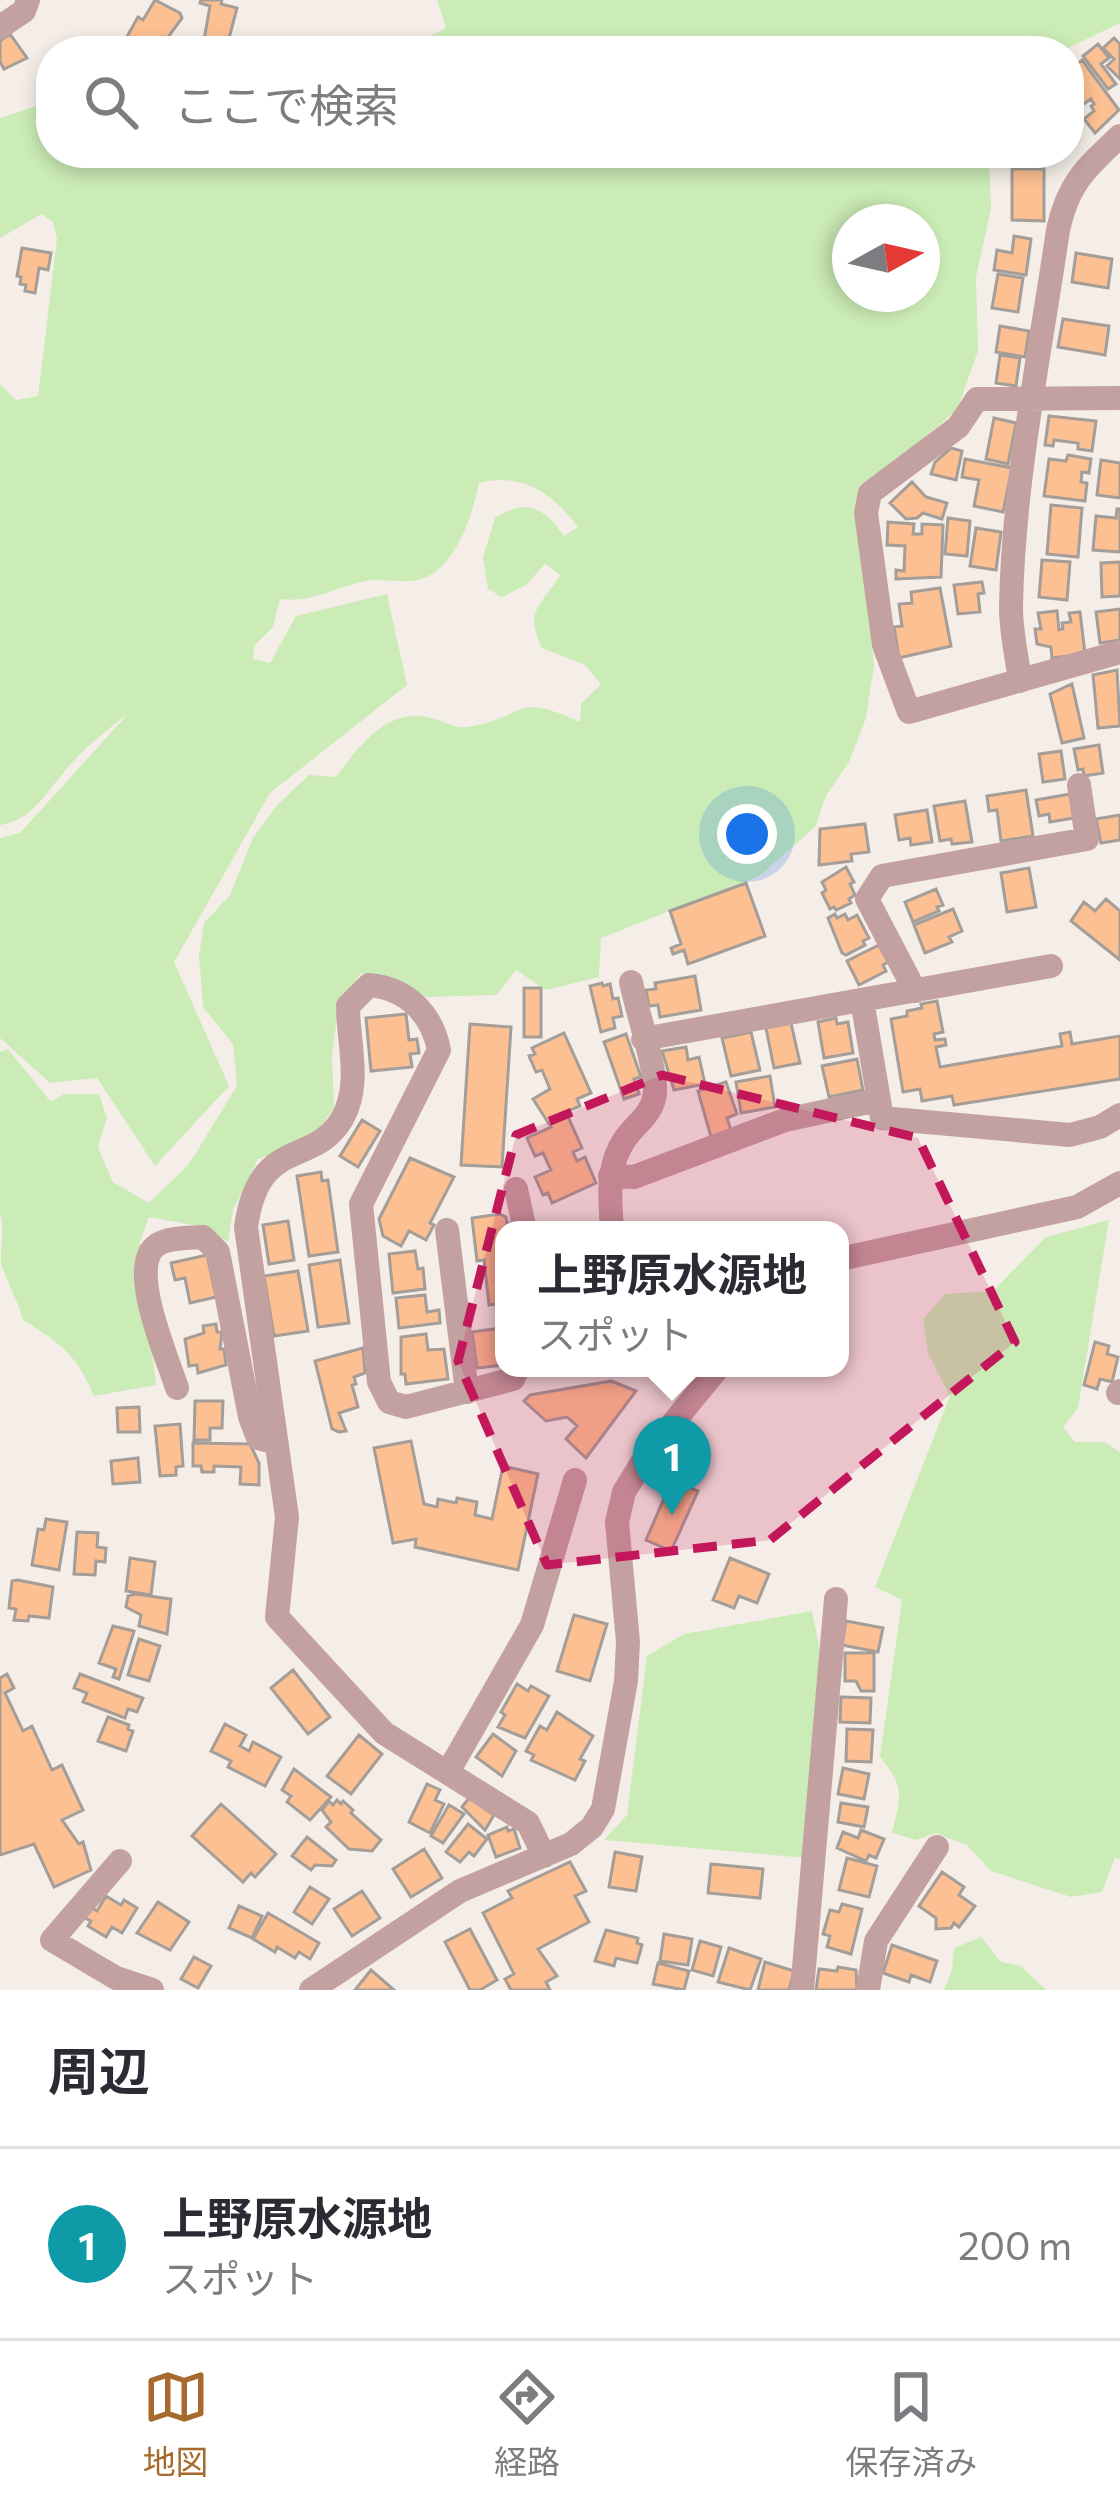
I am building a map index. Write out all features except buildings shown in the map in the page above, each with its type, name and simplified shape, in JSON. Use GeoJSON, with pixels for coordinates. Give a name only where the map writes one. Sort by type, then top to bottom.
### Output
{"type":"FeatureCollection","features":[{"type":"Feature","properties":{"kind":"street"},"geometry":{"type":"LineString","coordinates":[[0,26],[24,10],[28,0]]}},
{"type":"Feature","properties":{"kind":"street"},"geometry":{"type":"LineString","coordinates":[[1020,681],[1011,612],[1025,446],[1064,199],[1079,174],[1120,136]]}},
{"type":"Feature","properties":{"kind":"street"},"geometry":{"type":"LineString","coordinates":[[1120,398],[977,399],[958,427],[870,493],[866,514],[884,646],[909,712],[1120,652]]}},
{"type":"Feature","properties":{"kind":"street"},"geometry":{"type":"LineString","coordinates":[[915,991],[867,899],[882,876],[1087,838],[1079,785]]}},
{"type":"Feature","properties":{"kind":"street"},"geometry":{"type":"LineString","coordinates":[[643,1040],[1051,966]]}},
{"type":"Feature","properties":{"kind":"street"},"geometry":{"type":"LineString","coordinates":[[612,1221],[610,1176],[624,1140],[644,1119],[655,1096],[631,982]]}},
{"type":"Feature","properties":{"kind":"street"},"geometry":{"type":"LineString","coordinates":[[514,1377],[406,1406],[388,1402],[379,1382],[361,1204],[439,1050],[434,1023],[422,1010],[389,987],[368,986],[348,1006],[354,1072],[342,1120],[263,1174],[250,1202],[246,1227],[286,1516],[277,1617],[384,1733],[528,1823],[544,1856]]}},
{"type":"Feature","properties":{"kind":"street"},"geometry":{"type":"LineString","coordinates":[[862,1000],[882,1118],[1048,1134],[1085,1132],[1120,1115]]}},
{"type":"Feature","properties":{"kind":"street"},"geometry":{"type":"LineString","coordinates":[[610,1176],[634,1177],[785,1120],[878,1100]]}},
{"type":"Feature","properties":{"kind":"street"},"geometry":{"type":"LineString","coordinates":[[516,1189],[523,1221]]}},
{"type":"Feature","properties":{"kind":"street"},"geometry":{"type":"LineString","coordinates":[[849,1257],[1077,1207],[1118,1189]]}},
{"type":"Feature","properties":{"kind":"street"},"geometry":{"type":"LineString","coordinates":[[447,1230],[466,1391]]}},
{"type":"Feature","properties":{"kind":"street"},"geometry":{"type":"LineString","coordinates":[[177,1388],[146,1296],[144,1272],[150,1251],[159,1243],[203,1237],[218,1252],[250,1417],[258,1438],[276,1443]]}},
{"type":"Feature","properties":{"kind":"street"},"geometry":{"type":"LineString","coordinates":[[311,1990],[460,1891],[572,1844],[592,1827],[603,1809],[626,1681],[628,1642],[617,1522],[624,1492],[646,1456],[711,1377]]}},
{"type":"Feature","properties":{"kind":"street"},"geometry":{"type":"LineString","coordinates":[[448,1772],[532,1625],[575,1480]]}},
{"type":"Feature","properties":{"kind":"street"},"geometry":{"type":"LineString","coordinates":[[802,1990],[836,1599]]}},
{"type":"Feature","properties":{"kind":"street"},"geometry":{"type":"LineString","coordinates":[[868,1990],[876,1941],[937,1847]]}},
{"type":"Feature","properties":{"kind":"street"},"geometry":{"type":"LineString","coordinates":[[120,1861],[52,1940],[116,1978],[152,1990]]}},
{"type":"Feature","properties":{"kind":"highlighted area"},"geometry":{"type":"Polygon","coordinates":[[[662,1075],[918,1138],[1015,1342],[770,1540],[547,1565],[458,1361],[516,1135],[662,1075]]]}},
{"type":"Feature","properties":{"kind":"green space"},"geometry":{"type":"Polygon","coordinates":[[[437,0],[1120,0],[1120,23],[1084,40],[1084,36],[430,36],[446,28],[437,0]]]}},
{"type":"Feature","properties":{"kind":"green space"},"geometry":{"type":"Polygon","coordinates":[[[36,106],[36,168],[990,168],[991,209],[976,277],[978,351],[957,410],[870,483],[859,516],[874,666],[866,718],[815,827],[759,876],[601,938],[599,977],[546,990],[516,970],[497,995],[426,997],[361,973],[339,1006],[332,1054],[334,1107],[312,1141],[258,1159],[233,1210],[228,1242],[198,1226],[149,1217],[140,1242],[156,1385],[94,1396],[66,1351],[23,1320],[1,1263],[0,1052],[8,1049],[51,1102],[64,1094],[99,1094],[107,1118],[98,1147],[113,1182],[149,1203],[189,1164],[237,1086],[233,1044],[203,1007],[199,956],[204,923],[230,895],[253,838],[277,805],[309,775],[336,777],[376,732],[401,718],[431,718],[467,727],[529,707],[580,722],[581,704],[601,684],[585,665],[542,648],[537,635],[537,609],[560,575],[545,564],[526,585],[502,597],[488,589],[483,557],[495,518],[525,507],[542,512],[564,536],[578,527],[547,495],[522,483],[479,483],[460,541],[430,575],[410,581],[368,581],[311,597],[280,599],[273,627],[254,646],[253,659],[270,663],[296,616],[387,594],[407,685],[270,793],[174,962],[229,1086],[155,1166],[97,1078],[50,1083],[0,1038],[0,838],[20,833],[127,715],[78,757],[29,812],[0,825],[0,384],[16,400],[38,396],[57,239],[53,222],[42,214],[0,238],[0,118],[36,106]]]}},
{"type":"Feature","properties":{"kind":"green space"},"geometry":{"type":"Polygon","coordinates":[[[1109,1220],[1078,1408],[1063,1427],[1075,1442],[1104,1442],[1120,1452],[1120,1860],[1115,1858],[1102,1892],[1071,1897],[991,1871],[967,1845],[935,1833],[917,1840],[892,1833],[899,1792],[880,1757],[902,1600],[875,1587],[950,1396],[928,1353],[923,1319],[945,1294],[993,1291],[1046,1237],[1109,1220]]]}},
{"type":"Feature","properties":{"kind":"green space"},"geometry":{"type":"Polygon","coordinates":[[[812,1611],[820,1651],[806,1858],[604,1840],[627,1815],[647,1656],[684,1634],[812,1611]]]}},
{"type":"Feature","properties":{"kind":"green space"},"geometry":{"type":"Polygon","coordinates":[[[981,1937],[1001,1962],[1021,1966],[1046,1990],[944,1990],[954,1948],[981,1937]]]}},
{"type":"Feature","properties":{"kind":"place","name":"上野原水源地"},"geometry":{"type":"Point","coordinates":[672,1515]}}]}
